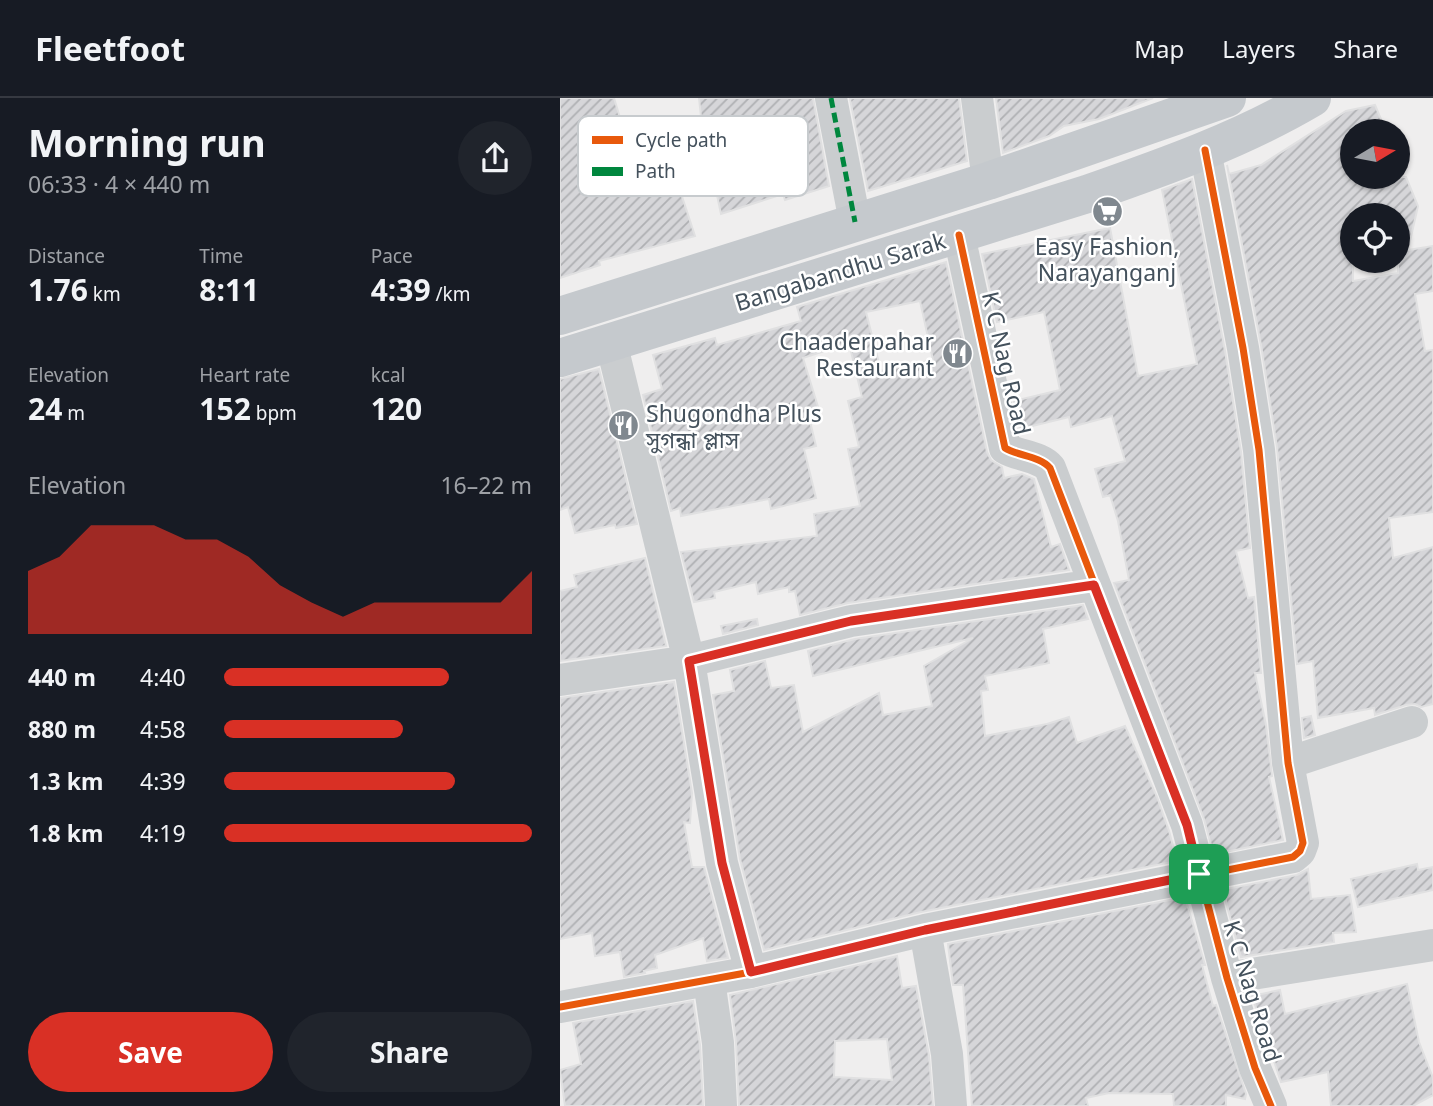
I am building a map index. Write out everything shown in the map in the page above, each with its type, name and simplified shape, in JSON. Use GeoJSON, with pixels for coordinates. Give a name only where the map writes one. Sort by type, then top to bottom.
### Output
{"type":"FeatureCollection","features":[{"type":"Feature","properties":{"kind":"main road","name":"Bangabandhu Sarak"},"geometry":{"type":"LineString","coordinates":[[560,316],[988,181],[1227,98]]}},
{"type":"Feature","properties":{"kind":"main road","name":"Bangabandhu Sarak"},"geometry":{"type":"LineString","coordinates":[[560,358],[1087,194],[1205,150],[1261,126],[1312,98]]}},
{"type":"Feature","properties":{"kind":"street"},"geometry":{"type":"LineString","coordinates":[[831,98],[855,222]]}},
{"type":"Feature","properties":{"kind":"street"},"geometry":{"type":"LineString","coordinates":[[978,98],[988,181]]}},
{"type":"Feature","properties":{"kind":"street"},"geometry":{"type":"LineString","coordinates":[[560,1007],[751,972],[925,930],[1293,857],[1300,851],[1303,843],[1288,763],[1259,450],[1243,348],[1205,150]]}},
{"type":"Feature","properties":{"kind":"street","name":"K C Nag Road"},"geometry":{"type":"LineString","coordinates":[[958,234],[1005,448],[1014,454],[1024,454],[1046,463],[1050,468],[1187,825],[1227,978],[1255,1068],[1271,1106]]}},
{"type":"Feature","properties":{"kind":"street"},"geometry":{"type":"LineString","coordinates":[[611,342],[689,661],[722,863],[751,972]]}},
{"type":"Feature","properties":{"kind":"street"},"geometry":{"type":"LineString","coordinates":[[560,680],[689,661],[851,621],[1094,585]]}},
{"type":"Feature","properties":{"kind":"street"},"geometry":{"type":"LineString","coordinates":[[1288,763],[1412,722]]}},
{"type":"Feature","properties":{"kind":"street"},"geometry":{"type":"LineString","coordinates":[[925,930],[946,1041],[951,1106]]}},
{"type":"Feature","properties":{"kind":"street"},"geometry":{"type":"LineString","coordinates":[[1227,978],[1433,944]]}},
{"type":"Feature","properties":{"kind":"street"},"geometry":{"type":"LineString","coordinates":[[709,980],[718,1043],[721,1106]]}},
{"type":"Feature","properties":{"kind":"building"},"geometry":{"type":"Polygon","coordinates":[[[560,98],[614,98],[619,116],[578,116],[578,196],[682,196],[695,236],[599,261],[600,265],[560,278],[560,98]]]}},
{"type":"Feature","properties":{"kind":"building"},"geometry":{"type":"Polygon","coordinates":[[[699,98],[813,98],[829,186],[808,193],[808,116],[701,116],[699,98]]]}},
{"type":"Feature","properties":{"kind":"building"},"geometry":{"type":"Polygon","coordinates":[[[959,98],[967,161],[868,191],[850,99],[959,98]]]}},
{"type":"Feature","properties":{"kind":"building"},"geometry":{"type":"Polygon","coordinates":[[[996,98],[1153,98],[1099,119],[1064,126],[1049,136],[1003,153],[996,98]]]}},
{"type":"Feature","properties":{"kind":"building"},"geometry":{"type":"Polygon","coordinates":[[[1375,105],[1381,119],[1340,119],[1340,189],[1410,189],[1410,187],[1418,206],[1410,241],[1410,203],[1340,203],[1340,273],[1353,273],[1353,281],[1410,273],[1410,250],[1433,246],[1433,291],[1415,294],[1425,351],[1433,350],[1433,512],[1389,518],[1393,558],[1433,547],[1433,704],[1421,707],[1415,704],[1406,705],[1375,715],[1374,708],[1318,718],[1313,661],[1297,664],[1277,447],[1227,165],[1229,174],[1261,165],[1346,111],[1375,105]]]}},
{"type":"Feature","properties":{"kind":"building"},"geometry":{"type":"Polygon","coordinates":[[[1192,179],[1241,452],[1250,548],[1236,551],[1248,598],[1254,597],[1261,673],[1255,673],[1266,725],[1272,776],[1269,777],[1283,840],[1221,853],[1213,852],[1204,819],[1114,583],[1129,580],[1118,521],[1110,495],[1103,497],[1095,469],[1125,461],[1112,416],[1071,427],[1069,417],[1020,429],[1014,401],[1060,390],[1044,312],[997,322],[982,254],[1110,228],[1138,376],[1197,364],[1162,190],[1192,179]]]}},
{"type":"Feature","properties":{"kind":"building"},"geometry":{"type":"Polygon","coordinates":[[[717,196],[777,196],[721,214],[717,196]]]}},
{"type":"Feature","properties":{"kind":"building"},"geometry":{"type":"Polygon","coordinates":[[[946,262],[987,452],[991,460],[1002,467],[1004,478],[1022,474],[1034,479],[1051,547],[1060,544],[1069,570],[848,603],[800,615],[795,591],[789,592],[789,587],[758,594],[756,582],[714,592],[715,598],[694,602],[681,552],[817,536],[814,514],[860,506],[848,449],[859,447],[848,401],[862,397],[849,343],[803,358],[819,410],[808,413],[816,446],[804,449],[816,498],[771,509],[769,499],[681,516],[680,508],[671,511],[643,395],[662,389],[653,355],[715,338],[717,345],[801,321],[797,307],[946,262]],[[920,301],[866,312],[881,371],[933,360],[920,301]]]}},
{"type":"Feature","properties":{"kind":"building"},"geometry":{"type":"Polygon","coordinates":[[[599,369],[637,524],[616,528],[615,525],[575,533],[568,507],[560,510],[560,379],[599,369]]]}},
{"type":"Feature","properties":{"kind":"building"},"geometry":{"type":"Polygon","coordinates":[[[645,558],[666,646],[560,661],[560,591],[577,587],[574,575],[645,558]]]}},
{"type":"Feature","properties":{"kind":"building"},"geometry":{"type":"Polygon","coordinates":[[[1083,605],[1088,619],[1043,629],[1049,663],[985,676],[988,690],[981,691],[985,736],[1069,717],[1077,743],[1125,726],[1157,797],[1177,861],[921,912],[764,950],[740,859],[713,695],[734,691],[730,670],[765,661],[771,688],[794,685],[803,732],[879,693],[883,715],[932,706],[924,666],[973,638],[813,676],[808,651],[855,639],[1083,605]]]}},
{"type":"Feature","properties":{"kind":"building"},"geometry":{"type":"Polygon","coordinates":[[[757,619],[758,625],[723,634],[721,626],[757,619]]]}},
{"type":"Feature","properties":{"kind":"building"},"geometry":{"type":"Polygon","coordinates":[[[674,682],[692,793],[690,823],[684,822],[692,867],[704,867],[728,958],[707,961],[703,938],[655,955],[657,968],[624,977],[620,952],[595,956],[592,933],[560,939],[560,698],[674,682]]]}},
{"type":"Feature","properties":{"kind":"building"},"geometry":{"type":"Polygon","coordinates":[[[1311,716],[1315,735],[1304,738],[1302,718],[1311,716]]]}},
{"type":"Feature","properties":{"kind":"building"},"geometry":{"type":"Polygon","coordinates":[[[1417,864],[1418,870],[1433,867],[1433,890],[1358,907],[1351,879],[1417,864]]]}},
{"type":"Feature","properties":{"kind":"building"},"geometry":{"type":"Polygon","coordinates":[[[1308,869],[1311,899],[1350,895],[1356,932],[1333,933],[1334,942],[1241,957],[1226,902],[1226,889],[1297,875],[1308,869]]]}},
{"type":"Feature","properties":{"kind":"building"},"geometry":{"type":"Polygon","coordinates":[[[1185,897],[1205,965],[1202,965],[1213,1006],[1216,1005],[1246,1094],[1245,1099],[1226,1095],[1226,1106],[1174,1106],[1173,1094],[1109,1093],[1086,1098],[1088,1106],[972,1106],[963,985],[953,985],[948,944],[1185,897]]]}},
{"type":"Feature","properties":{"kind":"building"},"geometry":{"type":"Polygon","coordinates":[[[897,956],[902,988],[916,986],[929,1056],[933,1106],[739,1106],[736,1042],[730,995],[897,956]],[[887,1039],[835,1041],[834,1077],[892,1080],[887,1039]]]}},
{"type":"Feature","properties":{"kind":"building"},"geometry":{"type":"Polygon","coordinates":[[[1407,984],[1419,1042],[1433,1078],[1433,1095],[1413,1106],[1331,1106],[1328,1072],[1281,1082],[1252,996],[1280,990],[1285,1014],[1407,984]]]}},
{"type":"Feature","properties":{"kind":"building"},"geometry":{"type":"Polygon","coordinates":[[[693,1001],[700,1045],[703,1106],[565,1106],[560,1070],[581,1064],[573,1023],[693,1001]]]}},
{"type":"Feature","properties":{"kind":"marked path"},"geometry":{"type":"LineString","coordinates":[[831,98],[855,222]]}},
{"type":"Feature","properties":{"kind":"cycle path"},"geometry":{"type":"LineString","coordinates":[[560,1007],[751,972],[925,930],[1293,857],[1300,851],[1303,843],[1288,763],[1259,450],[1243,348],[1205,150]]}},
{"type":"Feature","properties":{"kind":"cycle path"},"geometry":{"type":"LineString","coordinates":[[959,235],[1005,448],[1041,461],[1050,468],[1187,825],[1227,978],[1255,1068],[1271,1106]]}},
{"type":"Feature","properties":{"kind":"place","name":"Easy Fashion, Narayanganj"},"geometry":{"type":"Point","coordinates":[1107,212]}},
{"type":"Feature","properties":{"kind":"place","name":"Chaaderpahar Restaurant"},"geometry":{"type":"Point","coordinates":[957,354]}},
{"type":"Feature","properties":{"kind":"place","name":"Shugondha Plus সুগন্ধা প্লাস"},"geometry":{"type":"Point","coordinates":[623,426]}},
{"type":"Feature","properties":{"kind":"route"},"geometry":{"type":"LineString","coordinates":[[1094,585],[1187,825],[1199,874],[925,930],[751,972],[722,863],[689,661],[851,621],[1094,585]]}}]}
